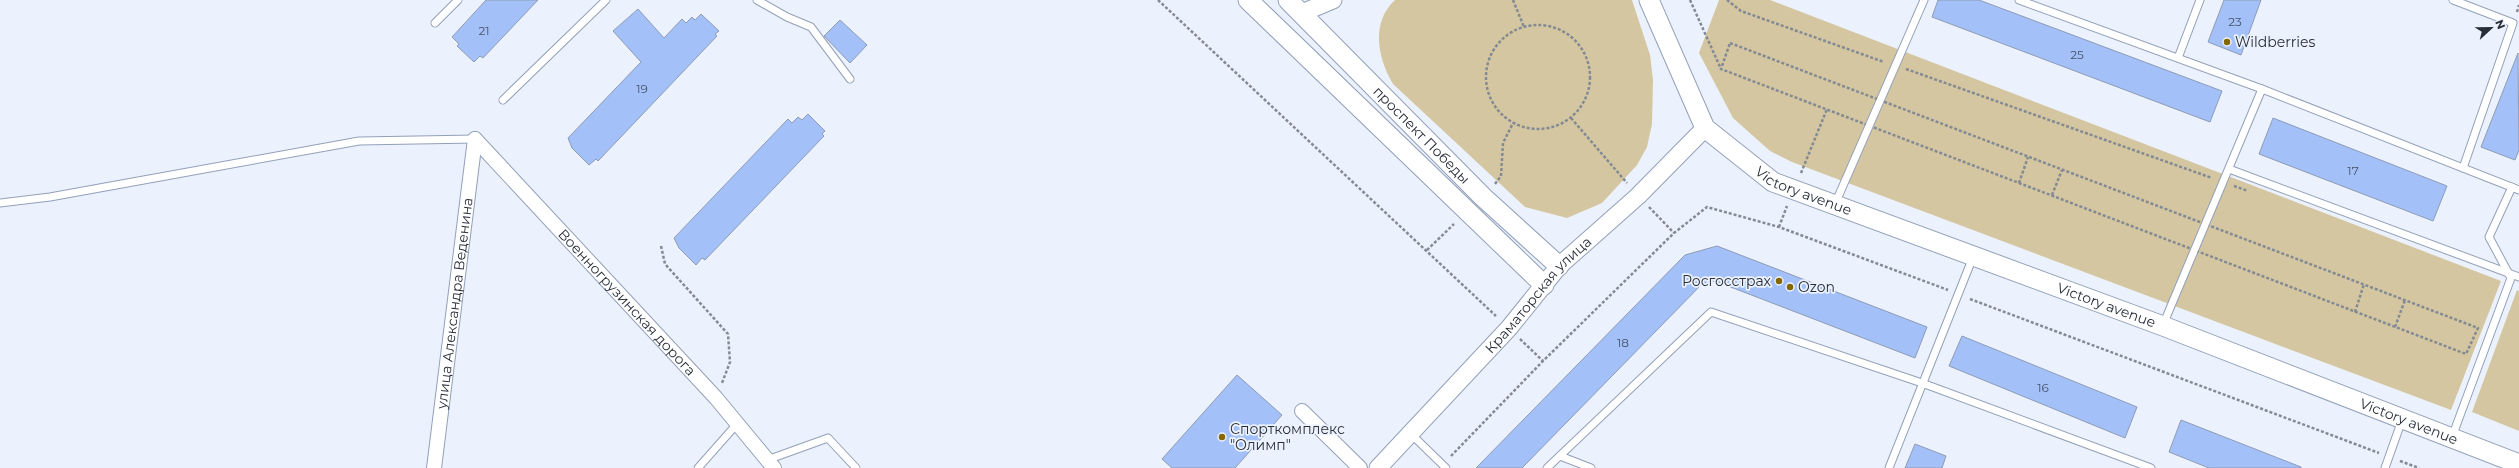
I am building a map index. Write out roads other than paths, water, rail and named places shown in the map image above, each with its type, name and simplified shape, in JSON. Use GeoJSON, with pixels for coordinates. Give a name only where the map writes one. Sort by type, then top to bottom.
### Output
{"type":"FeatureCollection","features":[{"type":"Feature","properties":{"kind":"main road"},"geometry":{"type":"LineString","coordinates":[[1248,0],[1544,286]]}},
{"type":"Feature","properties":{"kind":"main road","name":"проспект Победы"},"geometry":{"type":"LineString","coordinates":[[1288,0],[1483,197],[1559,266]]}},
{"type":"Feature","properties":{"kind":"main road"},"geometry":{"type":"LineString","coordinates":[[1649,0],[1705,128]]}},
{"type":"Feature","properties":{"kind":"main road"},"geometry":{"type":"LineString","coordinates":[[1286,36],[1302,13]]}},
{"type":"Feature","properties":{"kind":"main road","name":"Victory avenue"},"geometry":{"type":"LineString","coordinates":[[1705,128],[1773,182],[2163,326],[2451,439],[2519,464]]}},
{"type":"Feature","properties":{"kind":"street"},"geometry":{"type":"LineString","coordinates":[[1302,13],[1333,0]]}},
{"type":"Feature","properties":{"kind":"street","name":"Краматорская улица"},"geometry":{"type":"LineString","coordinates":[[1378,468],[1509,328],[1559,266],[1638,196],[1705,128]]}},
{"type":"Feature","properties":{"kind":"street","name":"Военногрузинская дорога"},"geometry":{"type":"LineString","coordinates":[[475,139],[716,398],[736,425],[770,464]]}},
{"type":"Feature","properties":{"kind":"street","name":"улица Александра Веденина"},"geometry":{"type":"LineString","coordinates":[[434,468],[475,139]]}},
{"type":"Feature","properties":{"kind":"street"},"geometry":{"type":"LineString","coordinates":[[1302,411],[1360,468]]}},
{"type":"Feature","properties":{"kind":"lane"},"geometry":{"type":"LineString","coordinates":[[435,24],[458,0]]}},
{"type":"Feature","properties":{"kind":"lane"},"geometry":{"type":"LineString","coordinates":[[503,100],[606,0]]}},
{"type":"Feature","properties":{"kind":"lane"},"geometry":{"type":"LineString","coordinates":[[757,0],[787,17],[811,27],[850,79]]}},
{"type":"Feature","properties":{"kind":"lane"},"geometry":{"type":"LineString","coordinates":[[1835,206],[1924,0]]}},
{"type":"Feature","properties":{"kind":"lane"},"geometry":{"type":"LineString","coordinates":[[2019,0],[2262,89],[2519,190]]}},
{"type":"Feature","properties":{"kind":"lane"},"geometry":{"type":"LineString","coordinates":[[2178,58],[2200,0]]}},
{"type":"Feature","properties":{"kind":"lane"},"geometry":{"type":"LineString","coordinates":[[2453,0],[2513,23],[2463,168]]}},
{"type":"Feature","properties":{"kind":"lane"},"geometry":{"type":"LineString","coordinates":[[2163,326],[2262,89]]}},
{"type":"Feature","properties":{"kind":"lane"},"geometry":{"type":"LineString","coordinates":[[0,203],[50,197],[359,141],[475,139]]}},
{"type":"Feature","properties":{"kind":"lane"},"geometry":{"type":"LineString","coordinates":[[2229,169],[2519,277]]}},
{"type":"Feature","properties":{"kind":"lane"},"geometry":{"type":"LineString","coordinates":[[2451,439],[2511,278],[2489,238],[2512,187]]}},
{"type":"Feature","properties":{"kind":"lane"},"geometry":{"type":"LineString","coordinates":[[1889,468],[1973,257]]}},
{"type":"Feature","properties":{"kind":"lane"},"geometry":{"type":"LineString","coordinates":[[1547,468],[1711,312],[1922,383],[2151,468]]}},
{"type":"Feature","properties":{"kind":"lane"},"geometry":{"type":"LineString","coordinates":[[2385,468],[2402,420]]}},
{"type":"Feature","properties":{"kind":"lane"},"geometry":{"type":"LineString","coordinates":[[698,468],[736,425]]}},
{"type":"Feature","properties":{"kind":"lane"},"geometry":{"type":"LineString","coordinates":[[1410,433],[1444,466]]}},
{"type":"Feature","properties":{"kind":"lane"},"geometry":{"type":"LineString","coordinates":[[770,464],[828,438],[856,468]]}},
{"type":"Feature","properties":{"kind":"lane"},"geometry":{"type":"LineString","coordinates":[[1560,456],[1591,468]]}},
{"type":"Feature","properties":{"kind":"place","name":"Wildberries"},"geometry":{"type":"Point","coordinates":[2227,42]}},
{"type":"Feature","properties":{"kind":"place","name":"Росгосстрах"},"geometry":{"type":"Point","coordinates":[1779,281]}},
{"type":"Feature","properties":{"kind":"place","name":"Ozon"},"geometry":{"type":"Point","coordinates":[1790,287]}},
{"type":"Feature","properties":{"kind":"place","name":"Спорткомплекс \"Олимп\""},"geometry":{"type":"Point","coordinates":[1222,437]}}]}
